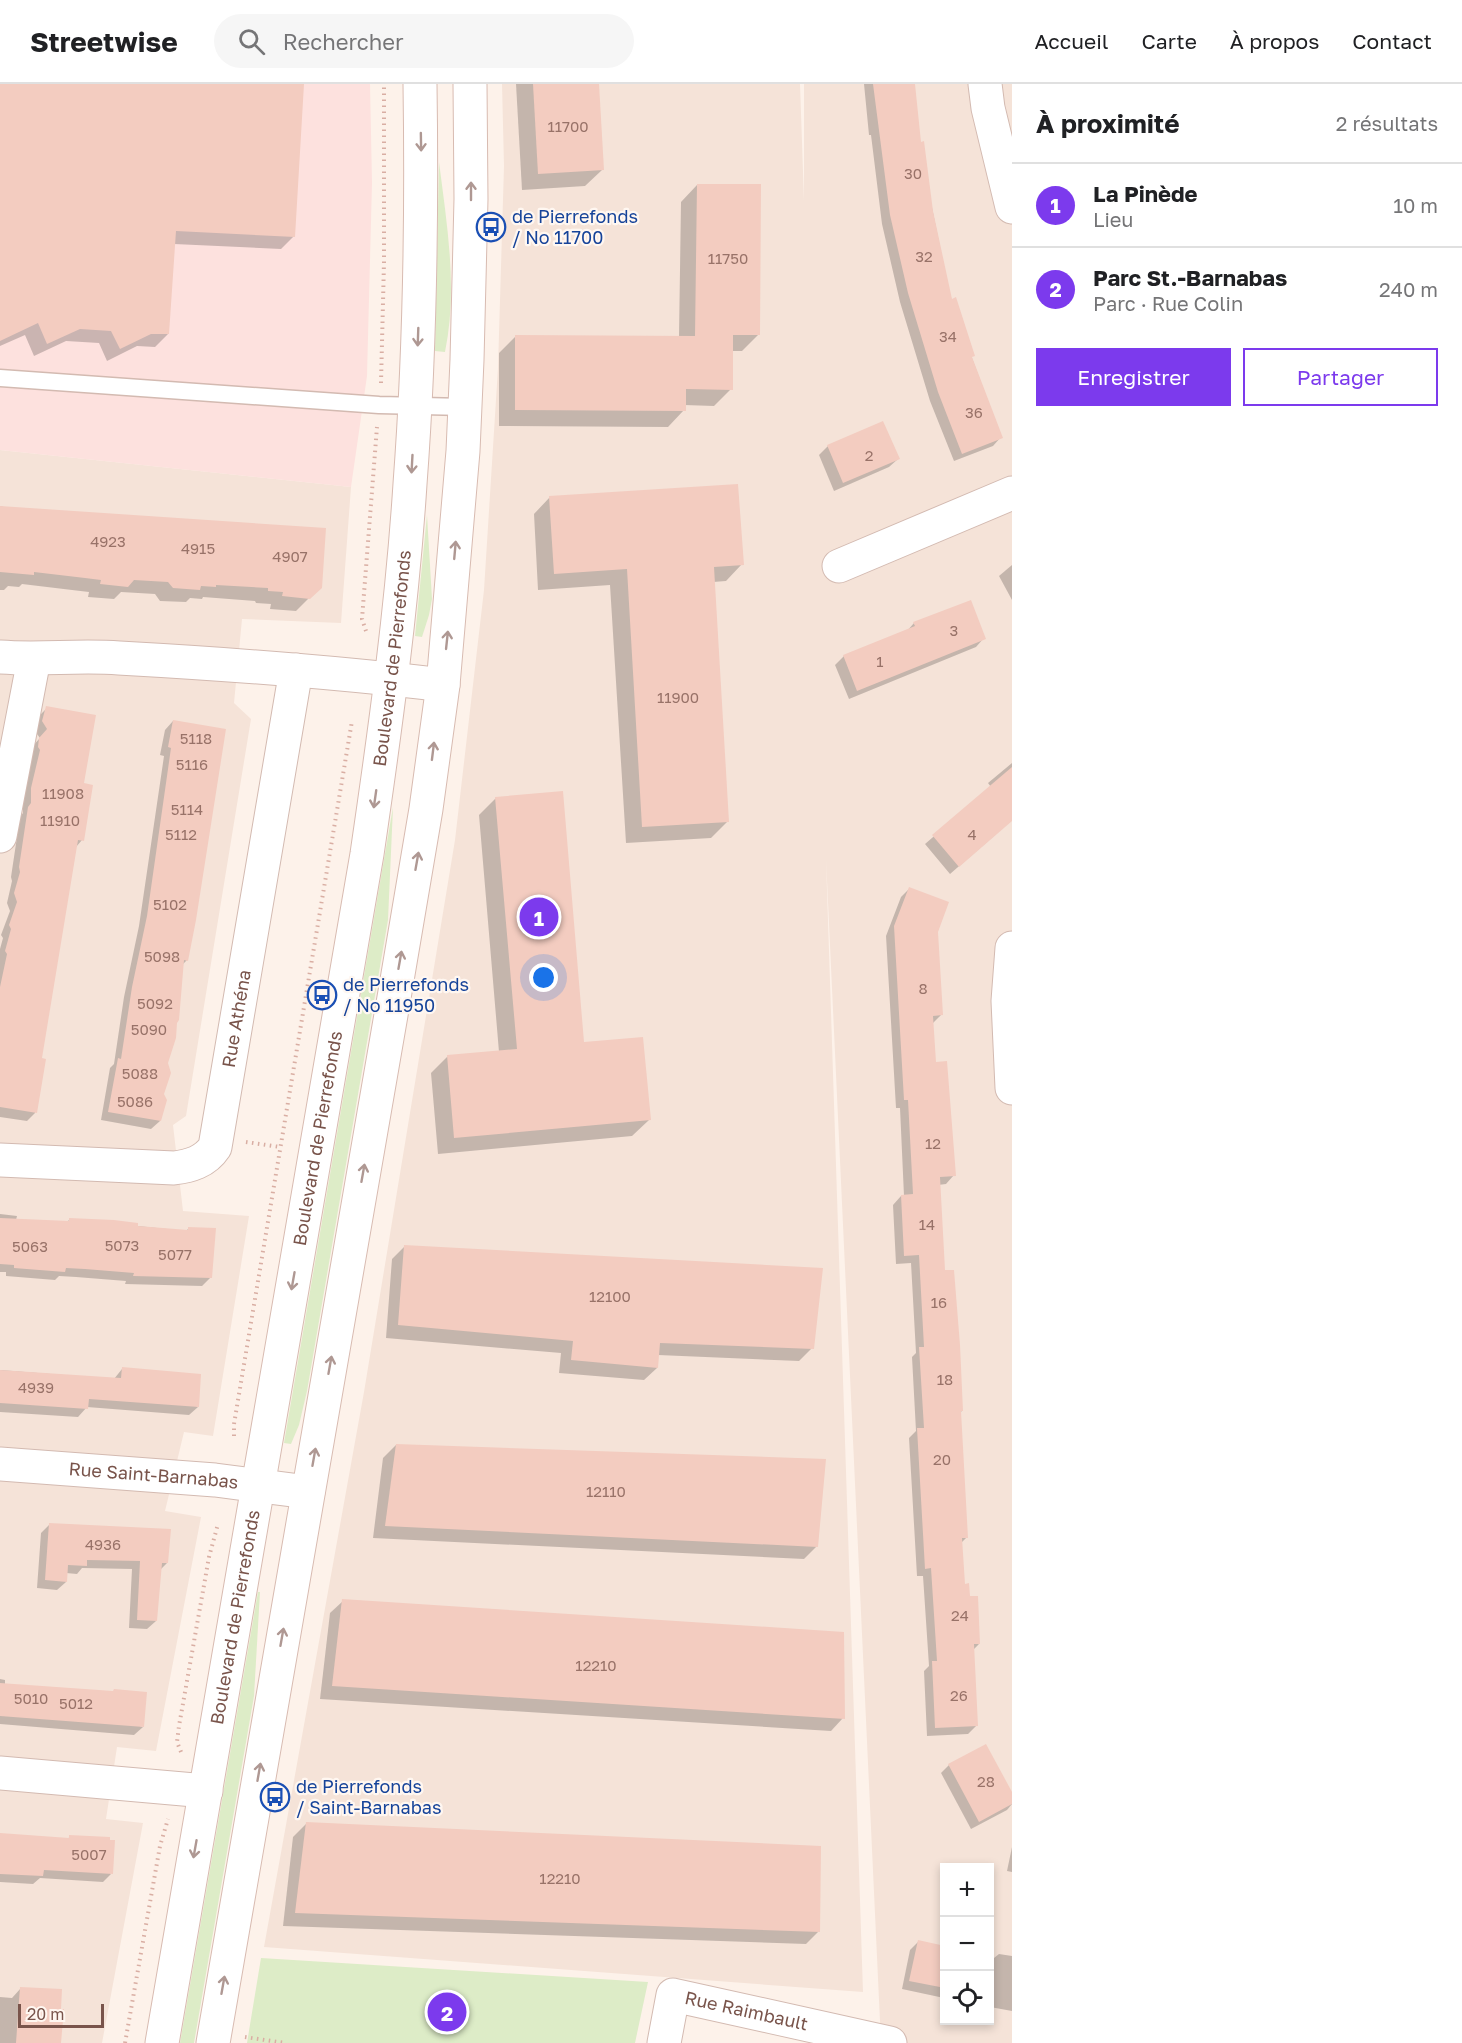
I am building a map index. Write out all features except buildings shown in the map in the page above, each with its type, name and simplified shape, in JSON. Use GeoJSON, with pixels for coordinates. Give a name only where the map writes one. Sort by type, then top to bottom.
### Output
{"type":"FeatureCollection","features":[{"type":"Feature","properties":{"kind":"main road","name":"Boulevard de Pierrefonds"},"geometry":{"type":"LineString","coordinates":[[162,2043],[367,854],[392,679],[407,528],[415,405],[421,205],[420,84]]}},
{"type":"Feature","properties":{"kind":"main road"},"geometry":{"type":"LineString","coordinates":[[228,2040],[308,1492],[422,832],[443,685],[456,547],[465,407],[470,266],[470,84]]}},
{"type":"Feature","properties":{"kind":"main road"},"geometry":{"type":"LineString","coordinates":[[985,84],[988,108],[1012,207]]}},
{"type":"Feature","properties":{"kind":"main road"},"geometry":{"type":"LineString","coordinates":[[839,566],[1012,493]]}},
{"type":"Feature","properties":{"kind":"main road"},"geometry":{"type":"LineString","coordinates":[[0,657],[34,659],[116,657],[296,670],[443,685]]}},
{"type":"Feature","properties":{"kind":"main road"},"geometry":{"type":"LineString","coordinates":[[0,836],[34,659]]}},
{"type":"Feature","properties":{"kind":"main road","name":"Rue Athéna"},"geometry":{"type":"LineString","coordinates":[[0,1160],[174,1168],[195,1164],[215,1147],[296,670]]}},
{"type":"Feature","properties":{"kind":"main road"},"geometry":{"type":"LineString","coordinates":[[1012,948],[1010,951],[1012,1088]]}},
{"type":"Feature","properties":{"kind":"main road","name":"Rue Saint-Barnabas"},"geometry":{"type":"LineString","coordinates":[[0,1464],[215,1480],[308,1492]]}},
{"type":"Feature","properties":{"kind":"main road"},"geometry":{"type":"LineString","coordinates":[[0,1773],[206,1791]]}},
{"type":"Feature","properties":{"kind":"main road","name":"Rue Raimbault"},"geometry":{"type":"LineString","coordinates":[[664,2043],[673,1995],[890,2043]]}},
{"type":"Feature","properties":{"kind":"lane"},"geometry":{"type":"LineString","coordinates":[[0,378],[379,405],[465,407]]}},
{"type":"Feature","properties":{"kind":"path"},"geometry":{"type":"LineString","coordinates":[[381,384],[384,84]]}},
{"type":"Feature","properties":{"kind":"path","name":"Boulevard de Pierrefonds"},"geometry":{"type":"LineString","coordinates":[[370,636],[364,628],[362,619],[376,439]]}},
{"type":"Feature","properties":{"kind":"path","name":"Boulevard de Pierrefonds"},"geometry":{"type":"LineString","coordinates":[[237,1445],[233,1433],[234,1424],[354,715]]}},
{"type":"Feature","properties":{"kind":"path"},"geometry":{"type":"LineString","coordinates":[[236,1141],[280,1147]]}},
{"type":"Feature","properties":{"kind":"path","name":"Boulevard de Pierrefonds"},"geometry":{"type":"LineString","coordinates":[[182,1756],[177,1742],[178,1726],[209,1557],[221,1519]]}},
{"type":"Feature","properties":{"kind":"path"},"geometry":{"type":"LineString","coordinates":[[125,2043],[160,1846],[167,1821]]}},
{"type":"Feature","properties":{"kind":"path"},"geometry":{"type":"LineString","coordinates":[[228,2040],[285,2043]]}},
{"type":"Feature","properties":{"kind":"shaded area"},"geometry":{"type":"Polygon","coordinates":[[[0,84],[370,84],[372,183],[367,376],[351,487],[0,450],[0,84]]]}},
{"type":"Feature","properties":{"kind":"shaded area"},"geometry":{"type":"Polygon","coordinates":[[[502,84],[800,84],[804,201],[804,84],[1012,84],[1012,2043],[881,2043],[826,859],[863,1992],[264,1947],[364,1392],[455,840],[484,590],[498,368],[504,166],[502,84]]]}},
{"type":"Feature","properties":{"kind":"shaded area"},"geometry":{"type":"Polygon","coordinates":[[[0,450],[351,487],[341,623],[242,619],[234,703],[251,719],[186,1116],[173,1125],[183,1211],[249,1216],[213,1436],[184,1432],[165,1511],[201,1517],[156,1751],[117,1747],[106,1819],[143,1823],[102,2043],[0,2043],[0,450]]]}},
{"type":"Feature","properties":{"kind":"green space"},"geometry":{"type":"Polygon","coordinates":[[[439,162],[448,233],[451,281],[451,305],[445,352],[435,351],[439,162]]]}},
{"type":"Feature","properties":{"kind":"green space"},"geometry":{"type":"Polygon","coordinates":[[[427,515],[432,599],[422,637],[415,636],[427,515]]]}},
{"type":"Feature","properties":{"kind":"green space"},"geometry":{"type":"Polygon","coordinates":[[[393,807],[388,920],[307,1391],[299,1425],[291,1444],[284,1443],[393,807]]]}},
{"type":"Feature","properties":{"kind":"green space"},"geometry":{"type":"Polygon","coordinates":[[[258,1592],[260,1592],[254,1696],[194,2043],[180,2043],[258,1592]]]}},
{"type":"Feature","properties":{"kind":"green space"},"geometry":{"type":"Polygon","coordinates":[[[261,1958],[648,1982],[635,2043],[247,2043],[261,1958]]]}},
{"type":"Feature","properties":{"kind":"place","name":"de Pierrefonds / No 11700"},"geometry":{"type":"Point","coordinates":[491,227]}},
{"type":"Feature","properties":{"kind":"place","name":"La Pinède"},"geometry":{"type":"Point","coordinates":[539,917]}},
{"type":"Feature","properties":{"kind":"place","name":"de Pierrefonds / No 11950"},"geometry":{"type":"Point","coordinates":[322,995]}},
{"type":"Feature","properties":{"kind":"place","name":"de Pierrefonds / Saint-Barnabas"},"geometry":{"type":"Point","coordinates":[275,1797]}},
{"type":"Feature","properties":{"kind":"place","name":"Parc St.-Barnabas"},"geometry":{"type":"Point","coordinates":[447,2012]}}]}
